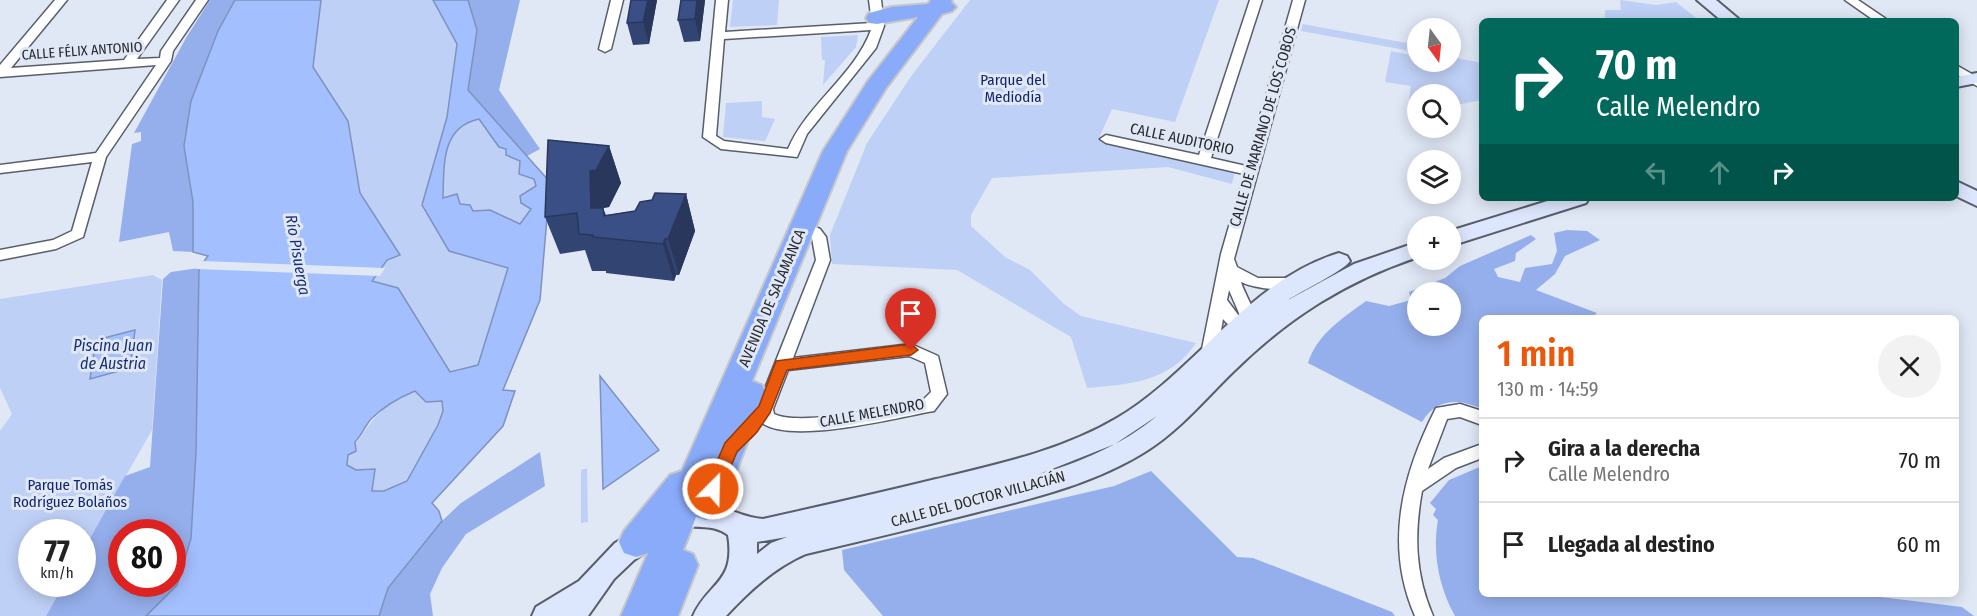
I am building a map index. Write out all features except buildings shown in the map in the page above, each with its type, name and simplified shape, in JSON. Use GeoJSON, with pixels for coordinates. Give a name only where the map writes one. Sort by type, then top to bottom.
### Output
{"type":"FeatureCollection","features":[{"type":"Feature","properties":{"kind":"highway"},"geometry":{"type":"LineString","coordinates":[[878,11],[896,12],[936,7]]}},
{"type":"Feature","properties":{"kind":"highway","name":"AVENIDA DE SALAMANCA"},"geometry":{"type":"LineString","coordinates":[[718,451],[852,148],[904,66],[936,7]]}},
{"type":"Feature","properties":{"kind":"highway","name":"AVENIDA DE SALAMANCA"},"geometry":{"type":"LineString","coordinates":[[639,616],[691,516],[835,151],[876,86],[936,7]]}},
{"type":"Feature","properties":{"kind":"highway"},"geometry":{"type":"LineString","coordinates":[[636,542],[718,451]]}},
{"type":"Feature","properties":{"kind":"highway","name":"AVENIDA DE SALAMANCA"},"geometry":{"type":"LineString","coordinates":[[660,616],[691,516]]}},
{"type":"Feature","properties":{"kind":"street"},"geometry":{"type":"LineString","coordinates":[[0,73],[5,62],[61,0]]}},
{"type":"Feature","properties":{"kind":"street"},"geometry":{"type":"LineString","coordinates":[[128,63],[173,0]]}},
{"type":"Feature","properties":{"kind":"street"},"geometry":{"type":"LineString","coordinates":[[0,255],[56,244],[73,238],[81,230],[100,157],[165,61],[167,51],[202,0]]}},
{"type":"Feature","properties":{"kind":"street"},"geometry":{"type":"LineString","coordinates":[[605,49],[617,0]]}},
{"type":"Feature","properties":{"kind":"street"},"geometry":{"type":"LineString","coordinates":[[718,36],[878,11],[870,48],[801,133],[792,154],[726,146],[714,143],[709,137],[718,36],[722,0]]}},
{"type":"Feature","properties":{"kind":"street"},"geometry":{"type":"LineString","coordinates":[[1204,160],[1256,0]]}},
{"type":"Feature","properties":{"kind":"street","name":"CALLE DE MARIANO DE LOS COBOS"},"geometry":{"type":"LineString","coordinates":[[1252,328],[1227,315],[1224,292],[1228,254],[1299,0]]}},
{"type":"Feature","properties":{"kind":"street"},"geometry":{"type":"LineString","coordinates":[[1690,0],[1713,18]]}},
{"type":"Feature","properties":{"kind":"street"},"geometry":{"type":"LineString","coordinates":[[1705,0],[1729,18]]}},
{"type":"Feature","properties":{"kind":"street"},"geometry":{"type":"LineString","coordinates":[[1851,0],[1878,18]]}},
{"type":"Feature","properties":{"kind":"street","name":"CALLE FÉLIX ANTONIO"},"geometry":{"type":"LineString","coordinates":[[0,73],[165,61]]}},
{"type":"Feature","properties":{"kind":"street","name":"CALLE AUDITORIO"},"geometry":{"type":"LineString","coordinates":[[1106,139],[1251,171]]}},
{"type":"Feature","properties":{"kind":"street"},"geometry":{"type":"LineString","coordinates":[[0,169],[100,157]]}},
{"type":"Feature","properties":{"kind":"street"},"geometry":{"type":"LineString","coordinates":[[1959,179],[1977,188]]}},
{"type":"Feature","properties":{"kind":"street"},"geometry":{"type":"LineString","coordinates":[[1959,190],[1977,199]]}},
{"type":"Feature","properties":{"kind":"street"},"geometry":{"type":"LineString","coordinates":[[1461,221],[1525,201]]}},
{"type":"Feature","properties":{"kind":"street"},"geometry":{"type":"LineString","coordinates":[[1461,236],[1570,201]]}},
{"type":"Feature","properties":{"kind":"street","name":"AVENIDA DE SALAMANCA"},"geometry":{"type":"LineString","coordinates":[[718,451],[751,428],[765,409],[823,260],[819,237],[815,232]]}},
{"type":"Feature","properties":{"kind":"street","name":"CALLE DEL DOCTOR VILLACIÁN"},"geometry":{"type":"LineString","coordinates":[[707,616],[734,588],[781,552],[803,543],[1030,488],[1100,463],[1138,444],[1173,418],[1252,328],[1297,283],[1366,251],[1407,238]]}},
{"type":"Feature","properties":{"kind":"street","name":"CALLE DEL DOCTOR VILLACIÁN"},"geometry":{"type":"LineString","coordinates":[[741,529],[763,531],[1032,467],[1093,443],[1126,425],[1159,402],[1209,354],[1300,303],[1344,275],[1407,253]]}},
{"type":"Feature","properties":{"kind":"street","name":"CALLE DE MARIANO DE LOS COBOS"},"geometry":{"type":"LineString","coordinates":[[1209,354],[1230,270],[1228,254]]}},
{"type":"Feature","properties":{"kind":"street"},"geometry":{"type":"LineString","coordinates":[[1230,270],[1256,283]]}},
{"type":"Feature","properties":{"kind":"street"},"geometry":{"type":"LineString","coordinates":[[1224,292],[1256,283],[1297,283]]}},
{"type":"Feature","properties":{"kind":"street","name":"CALLE MELENDRO"},"geometry":{"type":"LineString","coordinates":[[765,409],[771,421],[795,426],[928,406],[939,394],[932,360],[911,350],[781,365]]}},
{"type":"Feature","properties":{"kind":"street"},"geometry":{"type":"LineString","coordinates":[[1424,616],[1415,600],[1408,552],[1408,516],[1420,460],[1442,413],[1460,410],[1479,417]]}},
{"type":"Feature","properties":{"kind":"street"},"geometry":{"type":"LineString","coordinates":[[1415,486],[1450,462],[1479,452]]}},
{"type":"Feature","properties":{"kind":"street"},"geometry":{"type":"LineString","coordinates":[[572,616],[588,589],[604,570],[636,542],[691,516],[724,518],[741,529],[744,545],[741,566],[734,588]]}},
{"type":"Feature","properties":{"kind":"street"},"geometry":{"type":"LineString","coordinates":[[546,616],[588,589]]}},
{"type":"Feature","properties":{"kind":"green space"},"geometry":{"type":"Polygon","coordinates":[[[321,0],[433,0],[457,44],[447,117],[423,205],[449,251],[509,268],[478,365],[450,372],[398,288],[372,281],[387,260],[400,255],[360,193],[348,121],[313,67],[321,0]]]}},
{"type":"Feature","properties":{"kind":"green space"},"geometry":{"type":"Polygon","coordinates":[[[733,0],[779,0],[777,25],[730,27],[733,0]]]}},
{"type":"Feature","properties":{"kind":"green space","name":"Parque del Mediodía"},"geometry":{"type":"Polygon","coordinates":[[[970,0],[1219,0],[1175,122],[1112,109],[1099,138],[1236,168],[1232,184],[1168,167],[992,178],[971,215],[971,226],[1005,257],[1030,270],[1064,304],[1081,316],[1196,343],[1174,366],[1161,374],[1133,383],[1087,388],[1071,337],[957,270],[832,264],[830,235],[867,143],[912,75],[970,0]]]}},
{"type":"Feature","properties":{"kind":"green space"},"geometry":{"type":"Polygon","coordinates":[[[1620,0],[1656,5],[1676,2],[1696,18],[1605,18],[1605,10],[1621,10],[1620,0]]]}},
{"type":"Feature","properties":{"kind":"green space"},"geometry":{"type":"Polygon","coordinates":[[[1303,24],[1407,43],[1407,50],[1301,31],[1303,24]]]}},
{"type":"Feature","properties":{"kind":"green space"},"geometry":{"type":"Polygon","coordinates":[[[858,35],[856,47],[823,85],[825,60],[822,60],[821,37],[858,35]]]}},
{"type":"Feature","properties":{"kind":"green space"},"geometry":{"type":"Polygon","coordinates":[[[1391,51],[1407,54],[1407,72],[1461,72],[1461,59],[1479,62],[1479,101],[1461,104],[1461,84],[1407,85],[1385,82],[1391,51]]]}},
{"type":"Feature","properties":{"kind":"green space"},"geometry":{"type":"Polygon","coordinates":[[[762,101],[762,117],[775,119],[765,141],[723,137],[726,103],[762,101]]]}},
{"type":"Feature","properties":{"kind":"green space"},"geometry":{"type":"Polygon","coordinates":[[[479,119],[513,158],[520,161],[519,170],[534,179],[536,186],[527,192],[531,208],[520,224],[490,210],[473,211],[443,198],[445,161],[451,139],[466,123],[479,119]]]}},
{"type":"Feature","properties":{"kind":"green space","name":"Parque Tomás Rodríguez Bolaños"},"geometry":{"type":"Polygon","coordinates":[[[153,275],[162,280],[152,430],[96,528],[96,519],[18,519],[18,597],[57,597],[46,616],[0,616],[0,431],[12,414],[0,388],[0,299],[153,275]]]}},
{"type":"Feature","properties":{"kind":"green space"},"geometry":{"type":"Polygon","coordinates":[[[415,391],[442,401],[443,411],[438,425],[407,481],[384,491],[371,491],[374,469],[356,470],[347,465],[349,455],[380,412],[392,402],[415,391]]]}},
{"type":"Feature","properties":{"kind":"green space"},"geometry":{"type":"Polygon","coordinates":[[[587,468],[588,522],[581,523],[581,470],[587,468]]]}},
{"type":"Feature","properties":{"kind":"shaded area"},"geometry":{"type":"Polygon","coordinates":[[[210,0],[235,0],[218,31],[191,101],[184,146],[193,202],[193,252],[173,251],[169,232],[119,242],[132,144],[141,141],[141,132],[134,133],[186,38],[210,0]]]}},
{"type":"Feature","properties":{"kind":"shaded area"},"geometry":{"type":"Polygon","coordinates":[[[468,0],[520,0],[499,90],[540,149],[527,156],[468,90],[477,30],[468,0]]]}},
{"type":"Feature","properties":{"kind":"shaded area"},"geometry":{"type":"Polygon","coordinates":[[[1567,230],[1587,231],[1600,240],[1565,256],[1555,274],[1536,290],[1597,313],[1595,315],[1479,315],[1479,408],[1457,402],[1441,404],[1434,408],[1422,422],[1308,363],[1324,335],[1366,301],[1389,306],[1407,301],[1407,336],[1461,336],[1461,282],[1435,282],[1455,270],[1461,270],[1461,266],[1531,235],[1536,239],[1516,253],[1515,261],[1494,269],[1498,277],[1520,282],[1525,268],[1552,264],[1557,251],[1554,233],[1567,230]]]}},
{"type":"Feature","properties":{"kind":"shaded area"},"geometry":{"type":"Polygon","coordinates":[[[199,268],[196,452],[191,538],[186,555],[186,519],[108,519],[108,597],[165,597],[146,616],[46,616],[57,597],[96,597],[96,528],[125,476],[150,467],[163,279],[171,272],[199,268]]]}},
{"type":"Feature","properties":{"kind":"shaded area"},"geometry":{"type":"Polygon","coordinates":[[[540,452],[545,486],[466,534],[442,568],[430,594],[433,616],[379,616],[388,588],[442,521],[461,503],[540,452]]]}},
{"type":"Feature","properties":{"kind":"shaded area"},"geometry":{"type":"Polygon","coordinates":[[[1479,467],[1479,597],[1881,597],[1962,607],[1974,616],[1455,616],[1449,605],[1438,570],[1436,532],[1438,520],[1433,515],[1436,509],[1430,503],[1449,480],[1479,467]]]}},
{"type":"Feature","properties":{"kind":"shaded area"},"geometry":{"type":"Polygon","coordinates":[[[1151,471],[1237,557],[1253,558],[1392,612],[1395,616],[883,616],[844,570],[842,550],[1114,486],[1151,471]]]}},
{"type":"Feature","properties":{"kind":"water","name":"Río Pisuerga"},"geometry":{"type":"Polygon","coordinates":[[[235,0],[321,0],[313,67],[348,121],[360,193],[400,255],[387,260],[372,281],[398,288],[450,372],[478,365],[508,268],[449,251],[422,205],[447,117],[457,44],[433,0],[468,0],[477,30],[468,90],[550,182],[540,300],[503,390],[515,391],[503,426],[432,503],[439,511],[442,521],[388,588],[379,616],[146,616],[165,597],[186,597],[186,555],[191,538],[196,452],[199,268],[208,256],[193,252],[193,202],[184,146],[191,101],[218,31],[235,0]],[[479,119],[457,130],[447,149],[443,198],[457,194],[460,204],[470,205],[473,211],[490,210],[520,224],[531,209],[521,203],[520,196],[536,186],[534,179],[519,174],[520,161],[506,155],[506,149],[499,147],[479,119]],[[415,391],[403,396],[371,419],[355,442],[356,451],[348,455],[347,465],[356,470],[375,469],[372,491],[384,491],[407,481],[438,425],[443,411],[442,401],[426,402],[415,391]]]}},
{"type":"Feature","properties":{"kind":"water","name":"Piscina Juan de Austria"},"geometry":{"type":"Polygon","coordinates":[[[135,330],[130,368],[90,379],[96,340],[135,330]]]}},
{"type":"Feature","properties":{"kind":"water"},"geometry":{"type":"Polygon","coordinates":[[[600,376],[659,450],[603,489],[600,376]]]}},
{"type":"Feature","properties":{"kind":"pier"},"geometry":{"type":"Polygon","coordinates":[[[201,261],[385,268],[380,276],[196,269],[201,261]]]}},
{"type":"Feature","properties":{"kind":"route"},"geometry":{"type":"LineString","coordinates":[[713,489],[730,448],[751,428],[765,409],[781,365],[911,350]]}}]}
